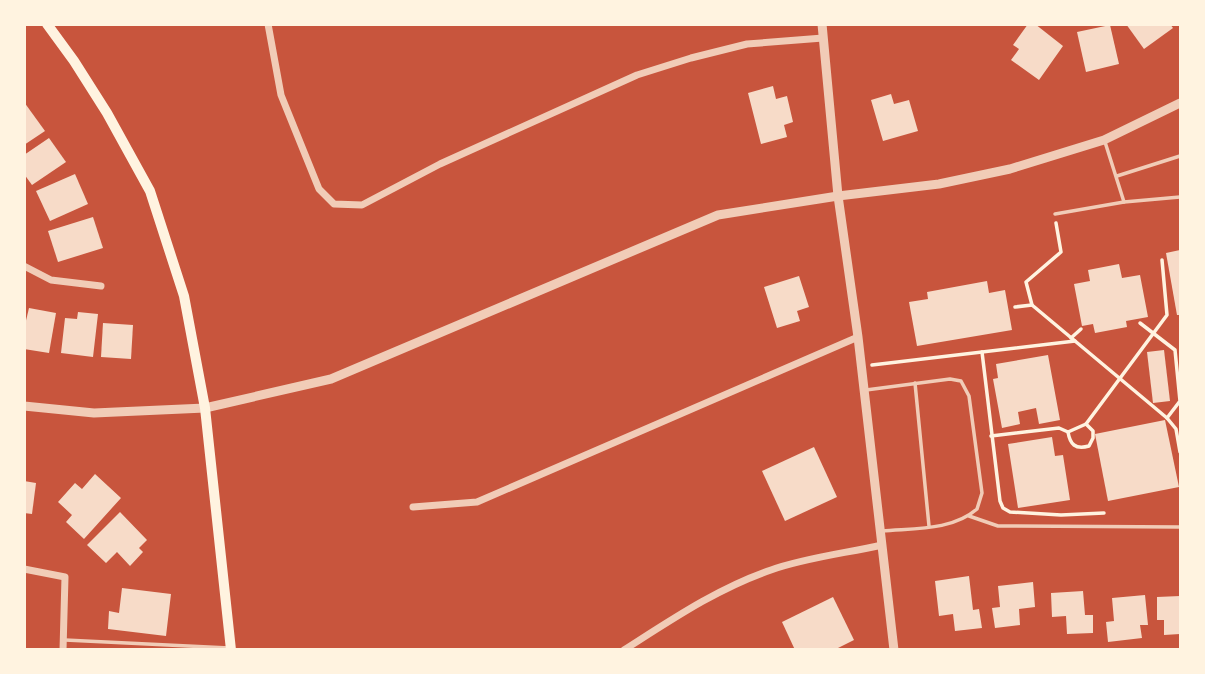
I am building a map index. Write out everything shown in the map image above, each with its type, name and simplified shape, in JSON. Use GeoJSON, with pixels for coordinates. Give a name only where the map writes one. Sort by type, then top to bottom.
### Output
{"type":"FeatureCollection","features":[{"type":"Feature","properties":{"kind":"main road"},"geometry":{"type":"LineString","coordinates":[[47,24],[107,113],[150,191],[184,296],[205,408],[231,649]]}},
{"type":"Feature","properties":{"kind":"street"},"geometry":{"type":"LineString","coordinates":[[268,24],[285,106],[319,189],[334,204],[362,205],[440,164],[637,75],[747,44],[823,38]]}},
{"type":"Feature","properties":{"kind":"street"},"geometry":{"type":"LineString","coordinates":[[822,24],[838,196],[858,337],[894,649]]}},
{"type":"Feature","properties":{"kind":"street"},"geometry":{"type":"LineString","coordinates":[[24,406],[94,413],[205,408],[331,379],[718,215],[838,196],[939,184],[1010,169],[1104,140],[1181,103]]}},
{"type":"Feature","properties":{"kind":"street"},"geometry":{"type":"LineString","coordinates":[[24,266],[51,280],[101,286]]}},
{"type":"Feature","properties":{"kind":"street"},"geometry":{"type":"LineString","coordinates":[[413,508],[477,502],[858,337]]}},
{"type":"Feature","properties":{"kind":"street"},"geometry":{"type":"LineString","coordinates":[[624,649],[733,585],[774,569],[882,545]]}},
{"type":"Feature","properties":{"kind":"street"},"geometry":{"type":"LineString","coordinates":[[24,569],[65,577],[63,649]]}},
{"type":"Feature","properties":{"kind":"lane"},"geometry":{"type":"LineString","coordinates":[[1104,140],[1124,202]]}},
{"type":"Feature","properties":{"kind":"lane"},"geometry":{"type":"LineString","coordinates":[[1117,176],[1181,156]]}},
{"type":"Feature","properties":{"kind":"lane"},"geometry":{"type":"LineString","coordinates":[[1055,214],[1124,202],[1181,197]]}},
{"type":"Feature","properties":{"kind":"lane"},"geometry":{"type":"LineString","coordinates":[[864,390],[956,379],[961,381],[968,390],[982,493],[977,509],[969,516],[949,524],[880,531]]}},
{"type":"Feature","properties":{"kind":"lane"},"geometry":{"type":"LineString","coordinates":[[915,383],[929,526]]}},
{"type":"Feature","properties":{"kind":"lane"},"geometry":{"type":"LineString","coordinates":[[969,516],[998,526],[1181,527]]}},
{"type":"Feature","properties":{"kind":"lane"},"geometry":{"type":"LineString","coordinates":[[63,640],[231,649]]}},
{"type":"Feature","properties":{"kind":"path"},"geometry":{"type":"LineString","coordinates":[[1055,214],[1061,252],[1026,282],[1032,305],[1167,418],[1177,429],[1181,452]]}},
{"type":"Feature","properties":{"kind":"path"},"geometry":{"type":"LineString","coordinates":[[991,436],[1059,428],[1068,432],[1086,424],[1167,316],[1162,260]]}},
{"type":"Feature","properties":{"kind":"path"},"geometry":{"type":"LineString","coordinates":[[1015,307],[1032,305]]}},
{"type":"Feature","properties":{"kind":"path"},"geometry":{"type":"LineString","coordinates":[[1140,323],[1175,349],[1180,401],[1167,418]]}},
{"type":"Feature","properties":{"kind":"path"},"geometry":{"type":"LineString","coordinates":[[861,366],[1073,339],[1081,328]]}},
{"type":"Feature","properties":{"kind":"path"},"geometry":{"type":"LineString","coordinates":[[982,352],[991,436],[1003,508],[1010,512],[1048,514],[1104,513]]}},
{"type":"Feature","properties":{"kind":"path"},"geometry":{"type":"LineString","coordinates":[[1068,432],[1070,441],[1076,447],[1081,449],[1089,446],[1093,431],[1086,424]]}},
{"type":"Feature","properties":{"kind":"building"},"geometry":{"type":"Polygon","coordinates":[[[1028,24],[1035,24],[1063,46],[1039,80],[1011,60],[1019,49],[1013,45],[1028,24]]]}},
{"type":"Feature","properties":{"kind":"building"},"geometry":{"type":"Polygon","coordinates":[[[1126,24],[1170,24],[1173,28],[1144,49],[1126,24]]]}},
{"type":"Feature","properties":{"kind":"building"},"geometry":{"type":"Polygon","coordinates":[[[1110,25],[1119,64],[1086,72],[1077,32],[1110,25]]]}},
{"type":"Feature","properties":{"kind":"building"},"geometry":{"type":"Polygon","coordinates":[[[773,86],[776,99],[787,96],[793,122],[784,125],[787,137],[761,144],[748,93],[773,86]]]}},
{"type":"Feature","properties":{"kind":"building"},"geometry":{"type":"Polygon","coordinates":[[[891,94],[894,104],[909,100],[918,131],[883,141],[871,100],[891,94]]]}},
{"type":"Feature","properties":{"kind":"building"},"geometry":{"type":"Polygon","coordinates":[[[24,102],[45,131],[24,145],[24,102]]]}},
{"type":"Feature","properties":{"kind":"building"},"geometry":{"type":"Polygon","coordinates":[[[49,138],[66,162],[32,185],[24,174],[24,155],[49,138]]]}},
{"type":"Feature","properties":{"kind":"building"},"geometry":{"type":"Polygon","coordinates":[[[75,174],[88,204],[50,221],[36,191],[75,174]]]}},
{"type":"Feature","properties":{"kind":"building"},"geometry":{"type":"Polygon","coordinates":[[[93,217],[103,248],[58,262],[48,231],[93,217]]]}},
{"type":"Feature","properties":{"kind":"building"},"geometry":{"type":"Polygon","coordinates":[[[1180,250],[1180,315],[1177,315],[1166,253],[1180,250]]]}},
{"type":"Feature","properties":{"kind":"building"},"geometry":{"type":"Polygon","coordinates":[[[1119,264],[1122,278],[1140,275],[1148,317],[1126,321],[1127,327],[1095,333],[1093,324],[1082,326],[1074,284],[1090,281],[1088,270],[1119,264]]]}},
{"type":"Feature","properties":{"kind":"building"},"geometry":{"type":"Polygon","coordinates":[[[799,276],[809,307],[797,311],[800,321],[777,328],[764,287],[799,276]]]}},
{"type":"Feature","properties":{"kind":"building"},"geometry":{"type":"Polygon","coordinates":[[[987,281],[989,293],[1005,290],[1012,330],[917,346],[909,302],[928,299],[927,292],[987,281]]]}},
{"type":"Feature","properties":{"kind":"building"},"geometry":{"type":"Polygon","coordinates":[[[29,308],[56,313],[49,353],[24,349],[24,329],[29,308]]]}},
{"type":"Feature","properties":{"kind":"building"},"geometry":{"type":"Polygon","coordinates":[[[78,312],[98,314],[93,357],[61,353],[65,318],[77,319],[78,312]]]}},
{"type":"Feature","properties":{"kind":"building"},"geometry":{"type":"Polygon","coordinates":[[[103,323],[133,325],[131,359],[101,357],[103,323]]]}},
{"type":"Feature","properties":{"kind":"building"},"geometry":{"type":"Polygon","coordinates":[[[1164,350],[1170,401],[1153,403],[1147,352],[1164,350]]]}},
{"type":"Feature","properties":{"kind":"building"},"geometry":{"type":"Polygon","coordinates":[[[1048,355],[1060,420],[1039,424],[1036,408],[1018,412],[1020,424],[1002,428],[993,379],[998,378],[996,364],[1048,355]]]}},
{"type":"Feature","properties":{"kind":"building"},"geometry":{"type":"Polygon","coordinates":[[[1165,420],[1179,487],[1108,501],[1095,434],[1165,420]]]}},
{"type":"Feature","properties":{"kind":"building"},"geometry":{"type":"Polygon","coordinates":[[[1052,437],[1055,456],[1063,455],[1070,500],[1018,508],[1008,444],[1052,437]]]}},
{"type":"Feature","properties":{"kind":"building"},"geometry":{"type":"Polygon","coordinates":[[[814,447],[837,497],[785,521],[762,471],[814,447]]]}},
{"type":"Feature","properties":{"kind":"building"},"geometry":{"type":"Polygon","coordinates":[[[95,474],[121,498],[84,539],[66,522],[72,515],[58,502],[75,483],[82,489],[95,474]]]}},
{"type":"Feature","properties":{"kind":"building"},"geometry":{"type":"Polygon","coordinates":[[[24,481],[36,483],[32,514],[24,513],[24,481]]]}},
{"type":"Feature","properties":{"kind":"building"},"geometry":{"type":"Polygon","coordinates":[[[120,512],[147,540],[139,548],[143,552],[130,566],[117,552],[106,563],[87,545],[120,512]]]}},
{"type":"Feature","properties":{"kind":"building"},"geometry":{"type":"Polygon","coordinates":[[[969,576],[973,610],[979,609],[982,628],[955,631],[953,614],[939,616],[935,581],[969,576]]]}},
{"type":"Feature","properties":{"kind":"building"},"geometry":{"type":"Polygon","coordinates":[[[1033,582],[1035,607],[1019,609],[1020,625],[995,628],[992,608],[1000,607],[998,586],[1033,582]]]}},
{"type":"Feature","properties":{"kind":"building"},"geometry":{"type":"Polygon","coordinates":[[[122,588],[171,594],[166,636],[108,629],[109,611],[119,613],[122,588]]]}},
{"type":"Feature","properties":{"kind":"building"},"geometry":{"type":"Polygon","coordinates":[[[1083,591],[1085,615],[1093,615],[1093,633],[1067,634],[1066,616],[1052,617],[1051,593],[1083,591]]]}},
{"type":"Feature","properties":{"kind":"building"},"geometry":{"type":"Polygon","coordinates":[[[1145,595],[1148,625],[1140,625],[1142,638],[1108,642],[1106,622],[1114,621],[1112,598],[1145,595]]]}},
{"type":"Feature","properties":{"kind":"building"},"geometry":{"type":"Polygon","coordinates":[[[1180,596],[1180,634],[1164,635],[1164,620],[1157,620],[1157,597],[1180,596]]]}},
{"type":"Feature","properties":{"kind":"building"},"geometry":{"type":"Polygon","coordinates":[[[833,597],[854,640],[834,650],[795,650],[782,622],[833,597]]]}}]}
